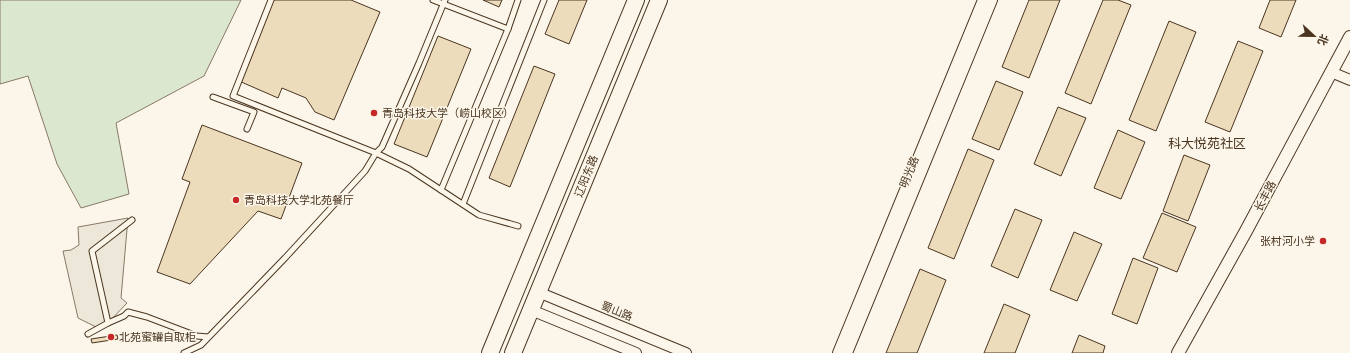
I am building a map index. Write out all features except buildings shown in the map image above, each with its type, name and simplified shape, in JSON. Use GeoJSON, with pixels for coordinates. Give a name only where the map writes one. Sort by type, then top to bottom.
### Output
{"type":"FeatureCollection","features":[{"type":"Feature","properties":{"kind":"main road","name":"辽阳东路"},"geometry":{"type":"LineString","coordinates":[[490,353],[636,0]]}},
{"type":"Feature","properties":{"kind":"main road","name":"辽阳东路"},"geometry":{"type":"LineString","coordinates":[[513,353],[659,0]]}},
{"type":"Feature","properties":{"kind":"street","name":"明光路"},"geometry":{"type":"LineString","coordinates":[[838,353],[983,0]]}},
{"type":"Feature","properties":{"kind":"street","name":"明光路"},"geometry":{"type":"LineString","coordinates":[[847,353],[992,0]]}},
{"type":"Feature","properties":{"kind":"street","name":"长丰路"},"geometry":{"type":"LineString","coordinates":[[1178,353],[1246,232],[1350,37]]}},
{"type":"Feature","properties":{"kind":"street"},"geometry":{"type":"LineString","coordinates":[[1331,72],[1350,80]]}},
{"type":"Feature","properties":{"kind":"street","name":"蜀山路"},"geometry":{"type":"LineString","coordinates":[[538,292],[686,353]]}},
{"type":"Feature","properties":{"kind":"street"},"geometry":{"type":"LineString","coordinates":[[531,310],[636,353]]}},
{"type":"Feature","properties":{"kind":"lane"},"geometry":{"type":"LineString","coordinates":[[271,0],[233,96],[376,152],[409,169],[479,215],[518,226]]}},
{"type":"Feature","properties":{"kind":"lane"},"geometry":{"type":"LineString","coordinates":[[433,0],[444,2],[508,29]]}},
{"type":"Feature","properties":{"kind":"lane"},"geometry":{"type":"LineString","coordinates":[[441,190],[508,29],[518,0]]}},
{"type":"Feature","properties":{"kind":"lane"},"geometry":{"type":"LineString","coordinates":[[463,204],[544,0]]}},
{"type":"Feature","properties":{"kind":"lane"},"geometry":{"type":"LineString","coordinates":[[184,353],[201,345],[365,171],[376,152],[382,147],[444,2]]}},
{"type":"Feature","properties":{"kind":"lane"},"geometry":{"type":"LineString","coordinates":[[213,97],[254,112],[247,128]]}},
{"type":"Feature","properties":{"kind":"lane"},"geometry":{"type":"LineString","coordinates":[[108,323],[92,251],[132,220]]}},
{"type":"Feature","properties":{"kind":"lane"},"geometry":{"type":"LineString","coordinates":[[88,334],[124,316],[128,312],[147,317],[196,336],[208,337]]}},
{"type":"Feature","properties":{"kind":"green space"},"geometry":{"type":"Polygon","coordinates":[[[0,0],[241,0],[204,76],[116,123],[129,194],[81,208],[57,164],[28,76],[0,84],[0,0]]]}},
{"type":"Feature","properties":{"kind":"shaded area"},"geometry":{"type":"Polygon","coordinates":[[[128,218],[121,298],[127,303],[108,323],[96,327],[78,318],[63,251],[71,250],[79,245],[78,227],[128,218]]]}},
{"type":"Feature","properties":{"kind":"place","name":"青岛科技大学（崂山校区）"},"geometry":{"type":"Point","coordinates":[374,113]}},
{"type":"Feature","properties":{"kind":"place","name":"青岛科技大学北苑餐厅"},"geometry":{"type":"Point","coordinates":[236,200]}},
{"type":"Feature","properties":{"kind":"place","name":"张村河小学"},"geometry":{"type":"Point","coordinates":[1323,241]}},
{"type":"Feature","properties":{"kind":"place","name":"北苑蜜罐自取柜"},"geometry":{"type":"Point","coordinates":[111,337]}},
{"type":"Feature","properties":{"kind":"district","name":"科大悦苑社区"},"geometry":{"type":"Point","coordinates":[1207,143]}}]}
